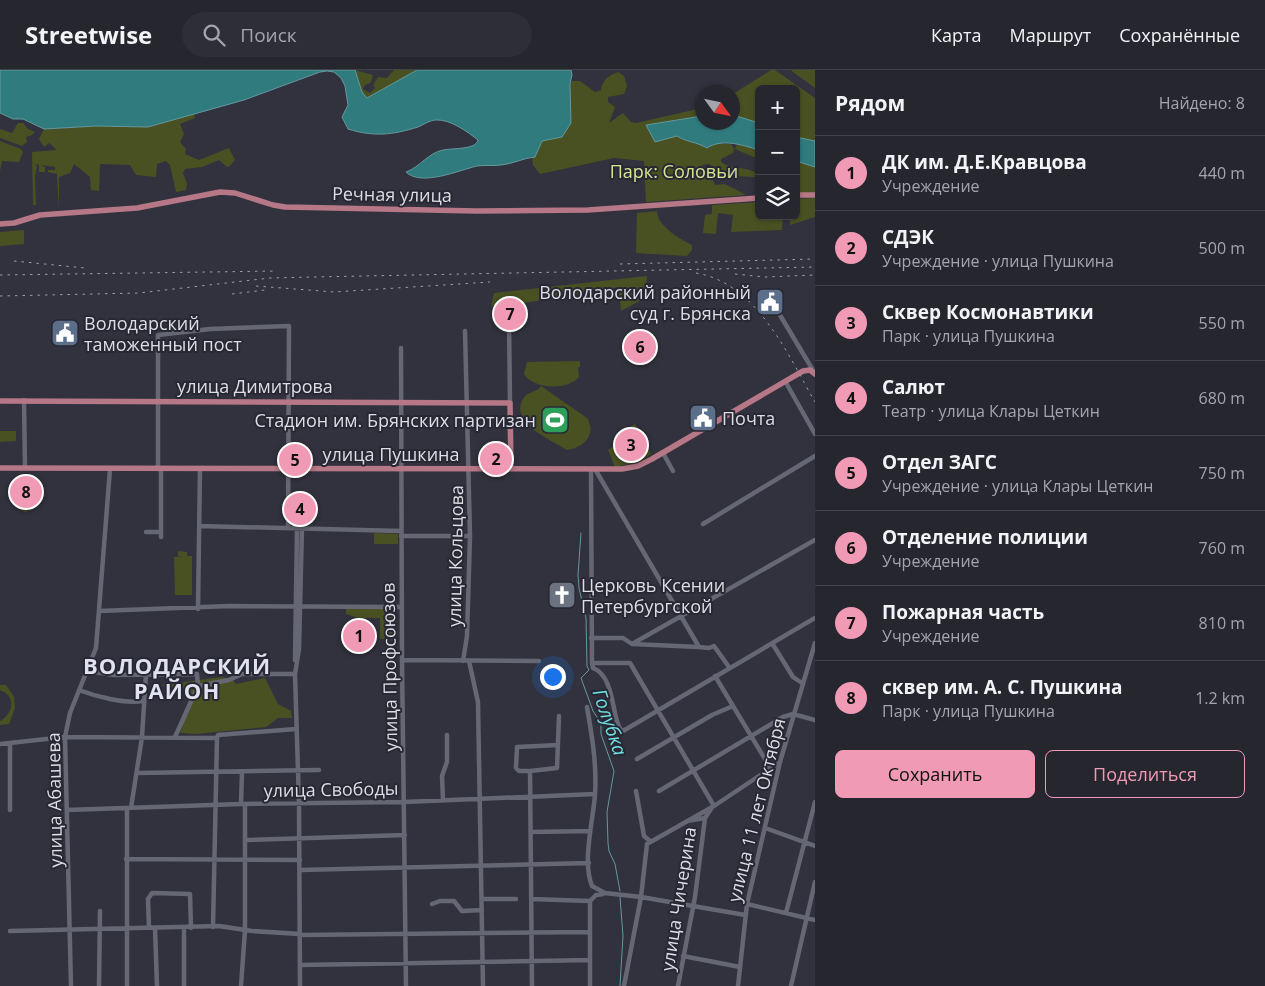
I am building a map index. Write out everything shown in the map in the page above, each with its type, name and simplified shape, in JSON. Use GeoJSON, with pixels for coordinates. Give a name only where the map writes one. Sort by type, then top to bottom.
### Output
{"type":"FeatureCollection","features":[{"type":"Feature","properties":{"kind":"main road","name":"Речная улица"},"geometry":{"type":"LineString","coordinates":[[0,226],[52,214],[137,208],[224,192],[235,193],[273,205],[285,206],[476,211],[593,210],[755,198]]}},
{"type":"Feature","properties":{"kind":"main road"},"geometry":{"type":"LineString","coordinates":[[800,195],[815,195]]}},
{"type":"Feature","properties":{"kind":"main road"},"geometry":{"type":"LineString","coordinates":[[805,370],[815,374]]}},
{"type":"Feature","properties":{"kind":"main road","name":"улица Пушкина"},"geometry":{"type":"LineString","coordinates":[[0,468],[622,469],[638,466],[664,453],[805,370]]}},
{"type":"Feature","properties":{"kind":"main road","name":"улица Димитрова"},"geometry":{"type":"LineString","coordinates":[[0,401],[510,403]]}},
{"type":"Feature","properties":{"kind":"main road"},"geometry":{"type":"LineString","coordinates":[[510,403],[511,469]]}},
{"type":"Feature","properties":{"kind":"street"},"geometry":{"type":"LineString","coordinates":[[777,310],[815,374]]}},
{"type":"Feature","properties":{"kind":"street"},"geometry":{"type":"LineString","coordinates":[[509,320],[510,403]]}},
{"type":"Feature","properties":{"kind":"street"},"geometry":{"type":"LineString","coordinates":[[146,532],[160,535],[158,335],[210,329],[289,326],[288,528]]}},
{"type":"Feature","properties":{"kind":"street","name":"улица Кольцова"},"geometry":{"type":"LineString","coordinates":[[463,661],[467,636],[470,536],[470,469],[465,330]]}},
{"type":"Feature","properties":{"kind":"street","name":"улица Профсоюзов"},"geometry":{"type":"LineString","coordinates":[[401,348],[406,986]]}},
{"type":"Feature","properties":{"kind":"street"},"geometry":{"type":"LineString","coordinates":[[805,370],[808,361]]}},
{"type":"Feature","properties":{"kind":"street"},"geometry":{"type":"LineString","coordinates":[[784,381],[815,434]]}},
{"type":"Feature","properties":{"kind":"street"},"geometry":{"type":"LineString","coordinates":[[24,400],[25,468]]}},
{"type":"Feature","properties":{"kind":"street"},"geometry":{"type":"LineString","coordinates":[[664,453],[673,471]]}},
{"type":"Feature","properties":{"kind":"street"},"geometry":{"type":"LineString","coordinates":[[704,524],[815,456]]}},
{"type":"Feature","properties":{"kind":"street","name":"улица Абашева"},"geometry":{"type":"LineString","coordinates":[[71,986],[65,737],[70,713],[96,648],[110,469]]}},
{"type":"Feature","properties":{"kind":"street"},"geometry":{"type":"LineString","coordinates":[[198,609],[200,469]]}},
{"type":"Feature","properties":{"kind":"street"},"geometry":{"type":"LineString","coordinates":[[593,469],[699,647]]}},
{"type":"Feature","properties":{"kind":"street"},"geometry":{"type":"LineString","coordinates":[[593,469],[592,663],[593,668],[601,672],[613,698],[618,728],[622,731],[815,618]]}},
{"type":"Feature","properties":{"kind":"street"},"geometry":{"type":"LineString","coordinates":[[199,526],[300,528],[470,536]]}},
{"type":"Feature","properties":{"kind":"street"},"geometry":{"type":"LineString","coordinates":[[300,528],[299,649],[295,674],[300,839],[300,986]]}},
{"type":"Feature","properties":{"kind":"street"},"geometry":{"type":"LineString","coordinates":[[632,644],[815,540]]}},
{"type":"Feature","properties":{"kind":"street"},"geometry":{"type":"LineString","coordinates":[[99,611],[198,609],[229,606],[402,607]]}},
{"type":"Feature","properties":{"kind":"street"},"geometry":{"type":"LineString","coordinates":[[592,638],[624,638],[632,644],[708,648],[714,646],[729,667]]}},
{"type":"Feature","properties":{"kind":"street"},"geometry":{"type":"LineString","coordinates":[[772,643],[793,677],[802,683]]}},
{"type":"Feature","properties":{"kind":"street","name":"улица 11 лет Октября"},"geometry":{"type":"LineString","coordinates":[[738,986],[747,904],[780,762],[815,643]]}},
{"type":"Feature","properties":{"kind":"street"},"geometry":{"type":"LineString","coordinates":[[402,660],[539,661]]}},
{"type":"Feature","properties":{"kind":"street"},"geometry":{"type":"LineString","coordinates":[[469,661],[478,702],[483,986]]}},
{"type":"Feature","properties":{"kind":"street"},"geometry":{"type":"LineString","coordinates":[[592,663],[630,663],[714,806]]}},
{"type":"Feature","properties":{"kind":"street"},"geometry":{"type":"LineString","coordinates":[[88,671],[94,674],[101,671],[114,674],[197,674],[198,686],[175,737]]}},
{"type":"Feature","properties":{"kind":"street"},"geometry":{"type":"LineString","coordinates":[[127,986],[126,860],[129,808],[138,773],[146,674]]}},
{"type":"Feature","properties":{"kind":"street"},"geometry":{"type":"LineString","coordinates":[[198,686],[229,680],[242,674],[295,674]]}},
{"type":"Feature","properties":{"kind":"street"},"geometry":{"type":"LineString","coordinates":[[715,676],[771,768]]}},
{"type":"Feature","properties":{"kind":"street"},"geometry":{"type":"LineString","coordinates":[[79,690],[102,697],[137,702],[143,701]]}},
{"type":"Feature","properties":{"kind":"street"},"geometry":{"type":"LineString","coordinates":[[637,759],[733,706]]}},
{"type":"Feature","properties":{"kind":"street"},"geometry":{"type":"LineString","coordinates":[[587,707],[594,746],[595,794],[590,831],[589,863],[592,886],[605,894]]}},
{"type":"Feature","properties":{"kind":"street"},"geometry":{"type":"LineString","coordinates":[[659,790],[783,717],[794,714],[815,720]]}},
{"type":"Feature","properties":{"kind":"street"},"geometry":{"type":"LineString","coordinates":[[558,745],[517,747],[516,768],[519,771],[530,771],[557,768],[558,745],[559,716]]}},
{"type":"Feature","properties":{"kind":"street"},"geometry":{"type":"LineString","coordinates":[[213,927],[218,734],[296,729]]}},
{"type":"Feature","properties":{"kind":"street"},"geometry":{"type":"LineString","coordinates":[[442,800],[442,776],[447,762],[447,735]]}},
{"type":"Feature","properties":{"kind":"street"},"geometry":{"type":"LineString","coordinates":[[0,744],[65,737],[217,738]]}},
{"type":"Feature","properties":{"kind":"street"},"geometry":{"type":"LineString","coordinates":[[10,743],[10,810]]}},
{"type":"Feature","properties":{"kind":"street"},"geometry":{"type":"LineString","coordinates":[[624,986],[641,897],[645,848],[650,840],[714,806],[780,762]]}},
{"type":"Feature","properties":{"kind":"street"},"geometry":{"type":"LineString","coordinates":[[138,773],[319,770]]}},
{"type":"Feature","properties":{"kind":"street"},"geometry":{"type":"LineString","coordinates":[[530,771],[532,986]]}},
{"type":"Feature","properties":{"kind":"street"},"geometry":{"type":"LineString","coordinates":[[241,986],[245,930],[245,840],[242,772]]}},
{"type":"Feature","properties":{"kind":"street"},"geometry":{"type":"LineString","coordinates":[[636,791],[644,836],[650,840]]}},
{"type":"Feature","properties":{"kind":"street","name":"улица Свободы"},"geometry":{"type":"LineString","coordinates":[[67,810],[243,804],[404,802],[595,794]]}},
{"type":"Feature","properties":{"kind":"street"},"geometry":{"type":"LineString","coordinates":[[786,913],[815,802]]}},
{"type":"Feature","properties":{"kind":"street","name":"улица Чичерина"},"geometry":{"type":"LineString","coordinates":[[678,986],[705,818],[714,806]]}},
{"type":"Feature","properties":{"kind":"street"},"geometry":{"type":"LineString","coordinates":[[686,821],[695,822],[705,818]]}},
{"type":"Feature","properties":{"kind":"street"},"geometry":{"type":"LineString","coordinates":[[765,828],[815,846]]}},
{"type":"Feature","properties":{"kind":"street"},"geometry":{"type":"LineString","coordinates":[[531,832],[590,831]]}},
{"type":"Feature","properties":{"kind":"street"},"geometry":{"type":"LineString","coordinates":[[245,840],[405,836]]}},
{"type":"Feature","properties":{"kind":"street"},"geometry":{"type":"LineString","coordinates":[[126,860],[300,860]]}},
{"type":"Feature","properties":{"kind":"street"},"geometry":{"type":"LineString","coordinates":[[300,870],[589,863]]}},
{"type":"Feature","properties":{"kind":"street"},"geometry":{"type":"LineString","coordinates":[[791,986],[815,882]]}},
{"type":"Feature","properties":{"kind":"street"},"geometry":{"type":"LineString","coordinates":[[149,928],[148,899],[152,894],[190,894],[191,928]]}},
{"type":"Feature","properties":{"kind":"street"},"geometry":{"type":"LineString","coordinates":[[590,986],[590,901],[596,895],[641,897],[745,915]]}},
{"type":"Feature","properties":{"kind":"street"},"geometry":{"type":"LineString","coordinates":[[482,899],[516,899]]}},
{"type":"Feature","properties":{"kind":"street"},"geometry":{"type":"LineString","coordinates":[[531,899],[590,901]]}},
{"type":"Feature","properties":{"kind":"street"},"geometry":{"type":"LineString","coordinates":[[432,904],[440,901],[454,902],[461,910],[482,910]]}},
{"type":"Feature","properties":{"kind":"street"},"geometry":{"type":"LineString","coordinates":[[747,904],[815,920]]}},
{"type":"Feature","properties":{"kind":"street"},"geometry":{"type":"LineString","coordinates":[[99,986],[100,911]]}},
{"type":"Feature","properties":{"kind":"street"},"geometry":{"type":"LineString","coordinates":[[10,931],[228,926],[245,930],[300,934],[589,932]]}},
{"type":"Feature","properties":{"kind":"street"},"geometry":{"type":"LineString","coordinates":[[155,928],[157,986]]}},
{"type":"Feature","properties":{"kind":"street"},"geometry":{"type":"LineString","coordinates":[[184,928],[184,986]]}},
{"type":"Feature","properties":{"kind":"street"},"geometry":{"type":"LineString","coordinates":[[683,956],[740,967]]}},
{"type":"Feature","properties":{"kind":"street"},"geometry":{"type":"LineString","coordinates":[[300,965],[483,962],[532,959],[590,960]]}},
{"type":"Feature","properties":{"kind":"green space"},"geometry":{"type":"Polygon","coordinates":[[[355,70],[373,75],[371,82],[364,86],[363,89],[370,93],[375,88],[373,85],[378,77],[387,78],[394,70],[417,70],[367,98],[362,92],[355,70]]]}},
{"type":"Feature","properties":{"kind":"green space"},"geometry":{"type":"Polygon","coordinates":[[[771,70],[775,70],[796,85],[755,85],[755,122],[740,117],[740,90],[771,70]]]}},
{"type":"Feature","properties":{"kind":"green space"},"geometry":{"type":"Polygon","coordinates":[[[791,70],[815,70],[815,88],[793,72],[791,70]]]}},
{"type":"Feature","properties":{"kind":"green space","name":"Парк: Соловьи"},"geometry":{"type":"Polygon","coordinates":[[[618,72],[624,76],[627,86],[624,94],[608,97],[608,102],[615,107],[609,123],[623,113],[631,122],[636,123],[695,110],[695,117],[646,125],[655,141],[677,136],[707,148],[716,143],[731,144],[734,149],[733,153],[721,159],[721,162],[754,172],[755,177],[731,174],[709,164],[702,165],[708,170],[715,185],[725,184],[746,195],[646,202],[644,161],[614,158],[540,174],[533,165],[532,157],[537,154],[538,145],[542,140],[554,138],[567,129],[571,113],[570,84],[572,81],[580,81],[595,92],[601,90],[606,78],[618,72]]]}},
{"type":"Feature","properties":{"kind":"green space"},"geometry":{"type":"Polygon","coordinates":[[[800,88],[815,98],[815,141],[800,138],[800,88]]]}},
{"type":"Feature","properties":{"kind":"green space"},"geometry":{"type":"Polygon","coordinates":[[[194,113],[195,118],[180,124],[184,134],[180,142],[186,149],[185,154],[199,160],[229,148],[235,160],[230,166],[227,167],[219,160],[202,167],[185,169],[183,173],[187,184],[186,190],[176,192],[170,165],[166,161],[157,164],[156,177],[136,175],[130,165],[100,164],[99,191],[91,190],[90,177],[74,164],[70,173],[59,177],[59,210],[57,174],[48,172],[48,170],[55,170],[55,167],[41,165],[45,167],[45,172],[39,172],[39,165],[35,164],[37,166],[35,176],[36,205],[33,205],[32,152],[57,150],[49,143],[44,147],[39,139],[44,129],[96,126],[148,127],[194,113]]]}},
{"type":"Feature","properties":{"kind":"green space"},"geometry":{"type":"Polygon","coordinates":[[[18,123],[23,123],[28,129],[35,132],[26,137],[27,142],[22,146],[0,138],[0,129],[12,133],[18,123]]]}},
{"type":"Feature","properties":{"kind":"green space"},"geometry":{"type":"Polygon","coordinates":[[[0,141],[21,149],[23,152],[19,162],[2,161],[0,171],[0,141]]]}},
{"type":"Feature","properties":{"kind":"green space"},"geometry":{"type":"Polygon","coordinates":[[[738,144],[755,149],[755,157],[737,150],[735,148],[738,144]]]}},
{"type":"Feature","properties":{"kind":"green space"},"geometry":{"type":"Polygon","coordinates":[[[800,162],[815,167],[815,193],[800,195],[800,162]]]}},
{"type":"Feature","properties":{"kind":"green space"},"geometry":{"type":"Polygon","coordinates":[[[815,198],[815,217],[790,225],[789,220],[800,220],[800,199],[815,198]]]}},
{"type":"Feature","properties":{"kind":"green space"},"geometry":{"type":"Polygon","coordinates":[[[755,202],[755,220],[783,220],[782,230],[731,232],[733,215],[718,213],[716,234],[703,233],[705,215],[712,214],[712,205],[755,202]]]}},
{"type":"Feature","properties":{"kind":"green space"},"geometry":{"type":"Polygon","coordinates":[[[657,211],[658,217],[665,227],[692,245],[692,250],[687,256],[636,253],[637,213],[657,211]]]}},
{"type":"Feature","properties":{"kind":"green space"},"geometry":{"type":"Polygon","coordinates":[[[24,230],[24,244],[0,246],[0,232],[24,230]]]}},
{"type":"Feature","properties":{"kind":"green space"},"geometry":{"type":"Polygon","coordinates":[[[647,276],[645,298],[621,311],[619,287],[524,303],[491,306],[494,293],[647,276]]]}},
{"type":"Feature","properties":{"kind":"green space"},"geometry":{"type":"Polygon","coordinates":[[[580,361],[580,367],[578,367],[579,377],[567,385],[542,385],[528,379],[524,374],[527,362],[580,361]]]}},
{"type":"Feature","properties":{"kind":"green space","name":"Стадион им. Брянских партизан"},"geometry":{"type":"Polygon","coordinates":[[[541,386],[587,418],[590,424],[590,435],[579,446],[567,450],[534,430],[522,416],[520,408],[523,399],[541,386]]]}},
{"type":"Feature","properties":{"kind":"green space"},"geometry":{"type":"Polygon","coordinates":[[[635,424],[651,454],[639,462],[615,467],[608,450],[621,441],[624,430],[635,424]]]}},
{"type":"Feature","properties":{"kind":"green space"},"geometry":{"type":"Polygon","coordinates":[[[0,431],[16,431],[16,441],[0,442],[0,431]]]}},
{"type":"Feature","properties":{"kind":"green space"},"geometry":{"type":"Polygon","coordinates":[[[30,475],[33,509],[25,512],[21,510],[18,476],[30,475]]]}},
{"type":"Feature","properties":{"kind":"green space"},"geometry":{"type":"Polygon","coordinates":[[[374,533],[398,534],[398,544],[374,544],[374,533]]]}},
{"type":"Feature","properties":{"kind":"green space"},"geometry":{"type":"Polygon","coordinates":[[[178,551],[187,552],[187,556],[192,556],[192,595],[175,595],[174,557],[184,556],[178,556],[178,551]]]}},
{"type":"Feature","properties":{"kind":"green space"},"geometry":{"type":"Polygon","coordinates":[[[346,609],[395,609],[396,642],[391,639],[380,639],[380,618],[358,618],[346,614],[346,609]]]}},
{"type":"Feature","properties":{"kind":"green space"},"geometry":{"type":"Polygon","coordinates":[[[222,677],[232,679],[236,684],[265,678],[278,704],[291,711],[292,718],[278,718],[266,727],[196,734],[180,733],[190,696],[189,692],[161,685],[222,677]]]}},
{"type":"Feature","properties":{"kind":"green space"},"geometry":{"type":"Polygon","coordinates":[[[0,685],[6,685],[14,697],[15,708],[9,724],[0,725],[0,721],[10,710],[11,701],[9,696],[0,690],[0,685]]]}},
{"type":"Feature","properties":{"kind":"shaded area"},"geometry":{"type":"Polygon","coordinates":[[[0,70],[355,70],[362,92],[367,98],[417,70],[571,70],[571,123],[562,137],[542,141],[535,157],[505,164],[477,166],[431,178],[421,178],[406,172],[438,152],[473,146],[478,140],[458,127],[441,120],[431,121],[418,127],[391,133],[375,134],[348,129],[342,117],[348,105],[345,86],[341,78],[334,72],[320,72],[244,100],[148,127],[96,126],[44,129],[23,119],[13,119],[0,113],[0,70]]]}},
{"type":"Feature","properties":{"kind":"shaded area"},"geometry":{"type":"Polygon","coordinates":[[[695,117],[695,130],[740,130],[740,117],[755,122],[755,149],[726,143],[719,143],[707,148],[677,136],[655,142],[646,125],[695,117]]]}},
{"type":"Feature","properties":{"kind":"shaded area"},"geometry":{"type":"Polygon","coordinates":[[[800,138],[815,141],[815,167],[800,162],[800,138]]]}},
{"type":"Feature","properties":{"kind":"waterway","name":"Голубка"},"geometry":{"type":"LineString","coordinates":[[581,533],[578,575],[586,618],[587,666],[589,670],[581,678],[593,711],[601,723],[601,734],[614,771],[607,812],[608,843],[609,851],[615,864],[620,891]]}},
{"type":"Feature","properties":{"kind":"waterway","name":"Голубка"},"geometry":{"type":"LineString","coordinates":[[620,897],[623,936],[620,986]]}},
{"type":"Feature","properties":{"kind":"railway"},"geometry":{"type":"LineString","coordinates":[[620,264],[815,259]]}},
{"type":"Feature","properties":{"kind":"railway"},"geometry":{"type":"LineString","coordinates":[[14,261],[85,268]]}},
{"type":"Feature","properties":{"kind":"railway"},"geometry":{"type":"LineString","coordinates":[[0,296],[139,293],[270,278],[815,267]]}},
{"type":"Feature","properties":{"kind":"railway"},"geometry":{"type":"LineString","coordinates":[[0,275],[277,271]]}},
{"type":"Feature","properties":{"kind":"railway"},"geometry":{"type":"LineString","coordinates":[[696,273],[718,279],[737,291],[753,306],[782,343],[815,402]]}},
{"type":"Feature","properties":{"kind":"railway"},"geometry":{"type":"LineString","coordinates":[[735,274],[765,277],[815,275]]}},
{"type":"Feature","properties":{"kind":"railway"},"geometry":{"type":"LineString","coordinates":[[256,286],[334,292],[490,282]]}},
{"type":"Feature","properties":{"kind":"railway"},"geometry":{"type":"LineString","coordinates":[[232,294],[265,290]]}},
{"type":"Feature","properties":{"kind":"place","name":"Володарский районный суд г. Брянска"},"geometry":{"type":"Point","coordinates":[770,302]}},
{"type":"Feature","properties":{"kind":"place","name":"Пожарная часть"},"geometry":{"type":"Point","coordinates":[510,314]}},
{"type":"Feature","properties":{"kind":"place","name":"Володарский таможенный пост"},"geometry":{"type":"Point","coordinates":[65,333]}},
{"type":"Feature","properties":{"kind":"place","name":"Отделение полиции"},"geometry":{"type":"Point","coordinates":[640,347]}},
{"type":"Feature","properties":{"kind":"place","name":"Почта"},"geometry":{"type":"Point","coordinates":[703,418]}},
{"type":"Feature","properties":{"kind":"place","name":"Стадион им. Брянских партизан"},"geometry":{"type":"Point","coordinates":[555,420]}},
{"type":"Feature","properties":{"kind":"place","name":"Сквер Космонавтики"},"geometry":{"type":"Point","coordinates":[631,445]}},
{"type":"Feature","properties":{"kind":"place","name":"СДЭК"},"geometry":{"type":"Point","coordinates":[496,459]}},
{"type":"Feature","properties":{"kind":"place","name":"Отдел ЗАГС"},"geometry":{"type":"Point","coordinates":[295,460]}},
{"type":"Feature","properties":{"kind":"place","name":"сквер им. А. С. Пушкина"},"geometry":{"type":"Point","coordinates":[26,492]}},
{"type":"Feature","properties":{"kind":"place","name":"Салют"},"geometry":{"type":"Point","coordinates":[300,509]}},
{"type":"Feature","properties":{"kind":"place","name":"Церковь Ксении Петербургской"},"geometry":{"type":"Point","coordinates":[562,595]}},
{"type":"Feature","properties":{"kind":"place","name":"ДК им. Д.Е.Кравцова"},"geometry":{"type":"Point","coordinates":[359,636]}},
{"type":"Feature","properties":{"kind":"district","name":"ВОЛОДАРСКИЙ РАЙОН"},"geometry":{"type":"Point","coordinates":[177,678]}}]}
